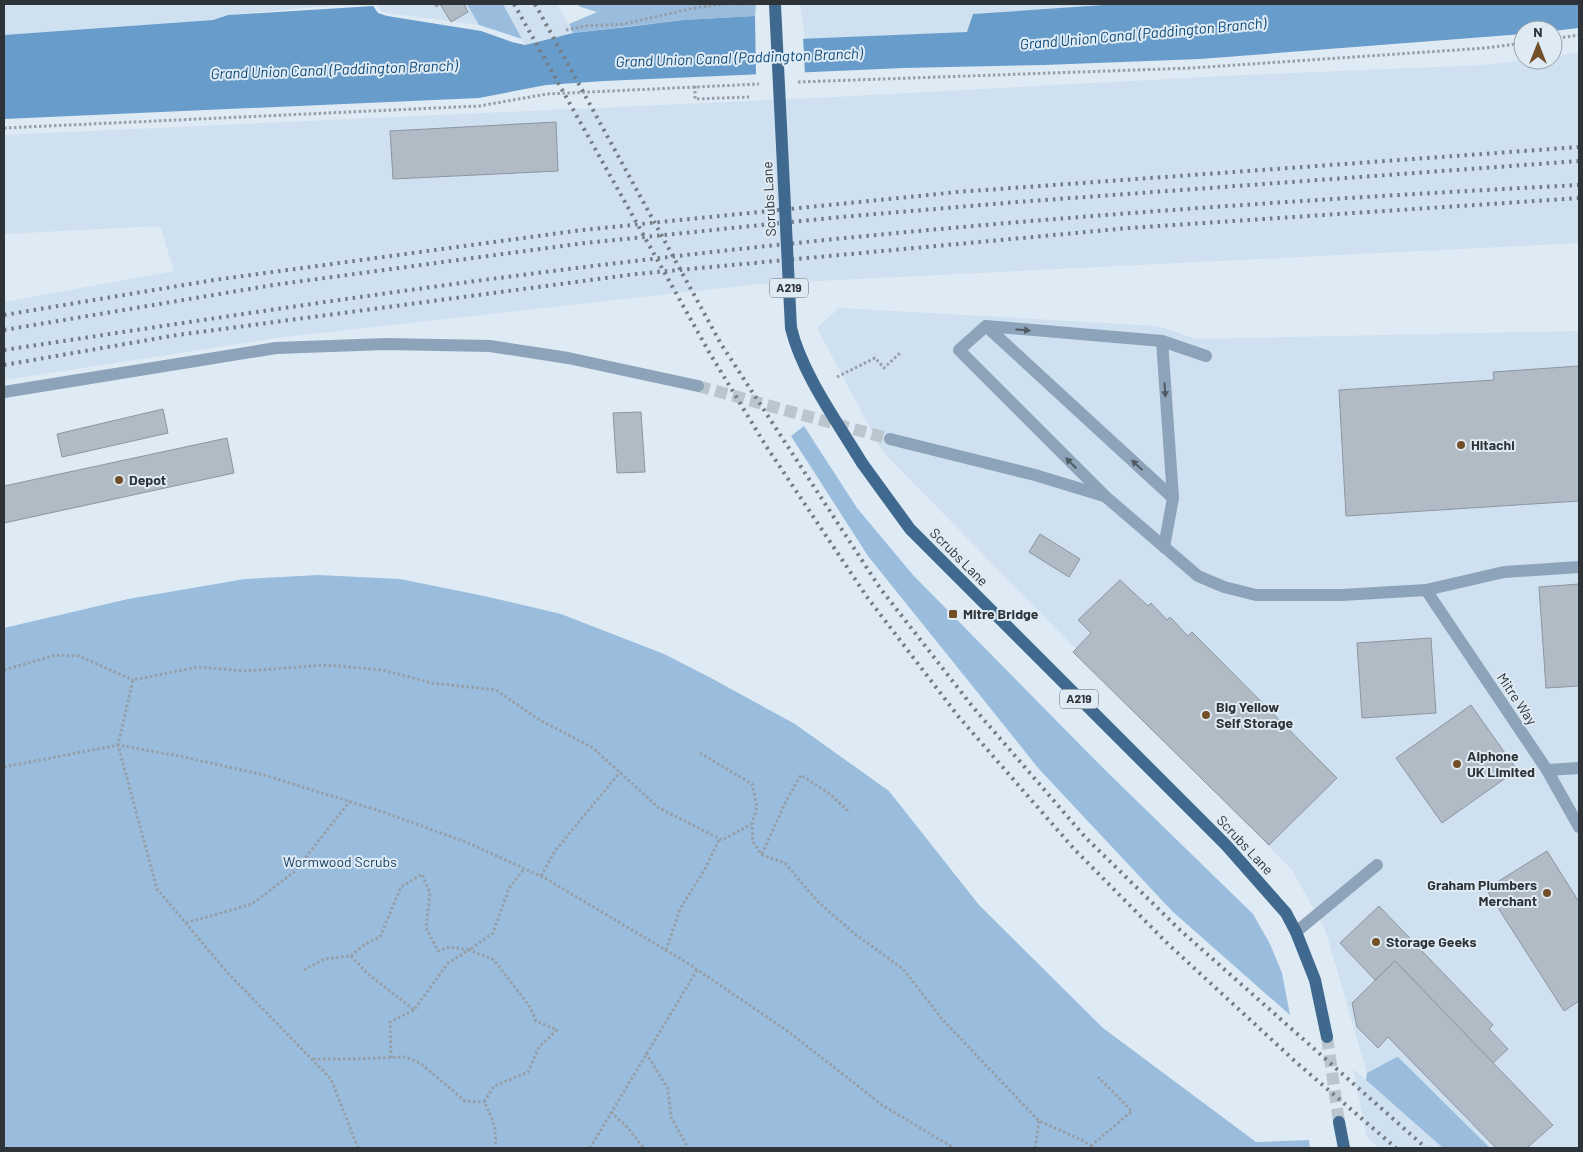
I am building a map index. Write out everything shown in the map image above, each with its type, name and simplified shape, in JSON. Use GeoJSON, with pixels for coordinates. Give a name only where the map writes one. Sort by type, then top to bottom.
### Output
{"type":"FeatureCollection","features":[{"type":"Feature","properties":{"kind":"main road","name":"Scrubs Lane"},"geometry":{"type":"LineString","coordinates":[[775,4],[791,328],[795,345],[816,386],[862,463],[910,529],[1226,845],[1286,913],[1296,932],[1315,980],[1327,1037]]}},
{"type":"Feature","properties":{"kind":"main road"},"geometry":{"type":"LineString","coordinates":[[1339,1122],[1344,1148]]}},
{"type":"Feature","properties":{"kind":"street"},"geometry":{"type":"LineString","coordinates":[[986,326],[1173,498]]}},
{"type":"Feature","properties":{"kind":"street"},"geometry":{"type":"LineString","coordinates":[[1206,356],[1162,341],[986,326],[958,350],[1106,497],[1198,576],[1224,587],[1256,595],[1342,595],[1426,590],[1504,572],[1579,567]]}},
{"type":"Feature","properties":{"kind":"street"},"geometry":{"type":"LineString","coordinates":[[1162,341],[1173,498],[1164,547]]}},
{"type":"Feature","properties":{"kind":"street"},"geometry":{"type":"LineString","coordinates":[[4,392],[276,348],[386,344],[490,346],[593,363],[698,386]]}},
{"type":"Feature","properties":{"kind":"street"},"geometry":{"type":"LineString","coordinates":[[890,438],[1035,475],[1106,497]]}},
{"type":"Feature","properties":{"kind":"street","name":"Mitre Way"},"geometry":{"type":"LineString","coordinates":[[1426,590],[1547,770],[1579,827]]}},
{"type":"Feature","properties":{"kind":"street"},"geometry":{"type":"LineString","coordinates":[[1547,770],[1579,768]]}},
{"type":"Feature","properties":{"kind":"street"},"geometry":{"type":"LineString","coordinates":[[1296,932],[1377,865]]}},
{"type":"Feature","properties":{"kind":"path"},"geometry":{"type":"LineString","coordinates":[[566,30],[585,26],[623,24],[699,6],[724,4]]}},
{"type":"Feature","properties":{"kind":"path"},"geometry":{"type":"LineString","coordinates":[[733,4],[748,4]]}},
{"type":"Feature","properties":{"kind":"path"},"geometry":{"type":"LineString","coordinates":[[1563,37],[1579,35]]}},
{"type":"Feature","properties":{"kind":"path"},"geometry":{"type":"LineString","coordinates":[[790,83],[1192,68],[1486,48],[1513,44]]}},
{"type":"Feature","properties":{"kind":"path"},"geometry":{"type":"LineString","coordinates":[[4,128],[478,106],[547,94],[762,84]]}},
{"type":"Feature","properties":{"kind":"path"},"geometry":{"type":"LineString","coordinates":[[694,86],[695,99],[749,97]]}},
{"type":"Feature","properties":{"kind":"path"},"geometry":{"type":"LineString","coordinates":[[837,377],[875,358],[884,368],[901,352]]}},
{"type":"Feature","properties":{"kind":"path"},"geometry":{"type":"LineString","coordinates":[[4,670],[56,655],[79,656],[132,680],[198,667],[246,671],[326,665],[383,670],[432,683],[496,690],[538,719],[593,748],[659,808],[722,840],[752,824]]}},
{"type":"Feature","properties":{"kind":"path"},"geometry":{"type":"LineString","coordinates":[[132,680],[118,745],[157,889],[226,971],[331,1079],[358,1148]]}},
{"type":"Feature","properties":{"kind":"path"},"geometry":{"type":"LineString","coordinates":[[4,767],[118,745],[184,757],[264,775],[350,801],[466,842],[541,876],[666,950],[789,1032],[882,1105],[954,1148]]}},
{"type":"Feature","properties":{"kind":"path"},"geometry":{"type":"LineString","coordinates":[[700,753],[752,784],[757,807],[752,824],[753,842],[762,854],[785,863],[818,902],[855,934],[903,969],[942,1020],[1039,1121],[1084,1141],[1092,1147],[1132,1111],[1098,1077]]}},
{"type":"Feature","properties":{"kind":"path"},"geometry":{"type":"LineString","coordinates":[[541,876],[556,851],[620,772]]}},
{"type":"Feature","properties":{"kind":"path"},"geometry":{"type":"LineString","coordinates":[[762,854],[786,801],[801,775],[830,794],[850,813]]}},
{"type":"Feature","properties":{"kind":"path"},"geometry":{"type":"LineString","coordinates":[[186,922],[252,904],[294,872],[350,801]]}},
{"type":"Feature","properties":{"kind":"path"},"geometry":{"type":"LineString","coordinates":[[666,950],[680,909],[705,869],[720,838]]}},
{"type":"Feature","properties":{"kind":"path"},"geometry":{"type":"LineString","coordinates":[[392,1058],[390,1022],[414,1010],[448,963],[493,933],[509,888],[524,868]]}},
{"type":"Feature","properties":{"kind":"path"},"geometry":{"type":"LineString","coordinates":[[304,970],[324,960],[351,956],[365,944],[380,937],[401,887],[422,874],[430,893],[426,928],[438,951],[450,947],[469,950],[494,960],[530,1007],[536,1021],[557,1030],[539,1047],[528,1072],[494,1086],[484,1102]]}},
{"type":"Feature","properties":{"kind":"path"},"geometry":{"type":"LineString","coordinates":[[351,956],[368,974],[414,1010]]}},
{"type":"Feature","properties":{"kind":"path"},"geometry":{"type":"LineString","coordinates":[[590,1148],[697,970]]}},
{"type":"Feature","properties":{"kind":"path"},"geometry":{"type":"LineString","coordinates":[[646,1053],[668,1089],[672,1118],[687,1146],[686,1148]]}},
{"type":"Feature","properties":{"kind":"path"},"geometry":{"type":"LineString","coordinates":[[312,1059],[405,1057],[420,1063],[464,1101],[484,1102]]}},
{"type":"Feature","properties":{"kind":"path"},"geometry":{"type":"LineString","coordinates":[[484,1102],[492,1118],[496,1134],[495,1148]]}},
{"type":"Feature","properties":{"kind":"path"},"geometry":{"type":"LineString","coordinates":[[610,1112],[626,1126],[644,1148]]}},
{"type":"Feature","properties":{"kind":"path"},"geometry":{"type":"LineString","coordinates":[[1034,1148],[1039,1121]]}},
{"type":"Feature","properties":{"kind":"shaded area"},"geometry":{"type":"Polygon","coordinates":[[[4,4],[353,4],[228,15],[213,20],[4,35],[4,4]]]}},
{"type":"Feature","properties":{"kind":"shaded area"},"geometry":{"type":"Polygon","coordinates":[[[377,4],[467,4],[479,25],[382,12],[377,4]]]}},
{"type":"Feature","properties":{"kind":"shaded area"},"geometry":{"type":"Polygon","coordinates":[[[503,4],[557,4],[573,33],[525,45],[503,4]]]}},
{"type":"Feature","properties":{"kind":"shaded area"},"geometry":{"type":"Polygon","coordinates":[[[800,4],[1118,4],[974,14],[967,32],[805,39],[800,4]]]}},
{"type":"Feature","properties":{"kind":"shaded area"},"geometry":{"type":"Polygon","coordinates":[[[1579,53],[1579,243],[758,284],[284,337],[4,380],[4,302],[174,271],[160,226],[4,234],[4,135],[835,97],[1224,76],[1482,65],[1513,61],[1513,70],[1563,70],[1563,55],[1579,53]]]}},
{"type":"Feature","properties":{"kind":"shaded area"},"geometry":{"type":"Polygon","coordinates":[[[839,308],[1158,326],[1196,339],[1579,331],[1579,1148],[1490,1148],[1398,1057],[1367,1073],[1325,929],[1292,870],[883,452],[817,328],[839,308]]]}},
{"type":"Feature","properties":{"kind":"shaded area"},"geometry":{"type":"Polygon","coordinates":[[[1353,1069],[1444,1148],[1379,1148],[1367,1137],[1353,1069]]]}},
{"type":"Feature","properties":{"kind":"green space"},"geometry":{"type":"Polygon","coordinates":[[[467,4],[503,4],[522,39],[479,25],[467,4]]]}},
{"type":"Feature","properties":{"kind":"green space"},"geometry":{"type":"Polygon","coordinates":[[[582,4],[756,4],[755,16],[683,20],[573,33],[569,24],[597,12],[578,6],[582,4]]]}},
{"type":"Feature","properties":{"kind":"green space"},"geometry":{"type":"Polygon","coordinates":[[[804,426],[857,508],[913,575],[1103,768],[1253,914],[1270,944],[1282,973],[1290,1015],[1172,911],[1039,769],[868,556],[791,436],[804,426]]]}},
{"type":"Feature","properties":{"kind":"green space","name":"Wormwood Scrubs"},"geometry":{"type":"Polygon","coordinates":[[[318,575],[400,579],[561,614],[664,654],[795,724],[889,791],[979,905],[1103,1028],[1256,1142],[1309,1140],[1310,1148],[4,1148],[4,628],[128,599],[245,579],[318,575]]]}},
{"type":"Feature","properties":{"kind":"green space"},"geometry":{"type":"Polygon","coordinates":[[[1397,1057],[1490,1148],[1443,1148],[1366,1080],[1367,1073],[1397,1057]]]}},
{"type":"Feature","properties":{"kind":"water","name":"Grand Union Canal (Paddington Branch)"},"geometry":{"type":"Polygon","coordinates":[[[1118,4],[1579,4],[1579,28],[1563,30],[1563,20],[1513,20],[1513,35],[1200,59],[903,68],[604,81],[546,85],[479,98],[4,119],[4,35],[213,20],[228,15],[373,6],[378,13],[387,16],[481,31],[525,45],[573,33],[683,20],[755,16],[774,40],[967,32],[973,14],[1118,4]]]}},
{"type":"Feature","properties":{"kind":"pier"},"geometry":{"type":"Polygon","coordinates":[[[755,16],[759,16],[775,37],[803,36],[805,75],[756,77],[755,16]]]}},
{"type":"Feature","properties":{"kind":"building"},"geometry":{"type":"Polygon","coordinates":[[[440,4],[464,4],[468,12],[451,22],[440,4]]]}},
{"type":"Feature","properties":{"kind":"building"},"geometry":{"type":"Polygon","coordinates":[[[556,122],[558,171],[393,179],[390,131],[556,122]]]}},
{"type":"Feature","properties":{"kind":"building","name":"Hitachi"},"geometry":{"type":"Polygon","coordinates":[[[1579,366],[1579,501],[1346,516],[1339,390],[1494,380],[1493,372],[1579,366]]]}},
{"type":"Feature","properties":{"kind":"building"},"geometry":{"type":"Polygon","coordinates":[[[163,409],[168,433],[62,457],[57,434],[163,409]]]}},
{"type":"Feature","properties":{"kind":"building"},"geometry":{"type":"Polygon","coordinates":[[[641,412],[645,472],[617,473],[613,413],[641,412]]]}},
{"type":"Feature","properties":{"kind":"building","name":"Depot"},"geometry":{"type":"Polygon","coordinates":[[[227,438],[234,473],[4,523],[4,486],[227,438]]]}},
{"type":"Feature","properties":{"kind":"building"},"geometry":{"type":"Polygon","coordinates":[[[1040,534],[1080,559],[1069,577],[1029,552],[1040,534]]]}},
{"type":"Feature","properties":{"kind":"building","name":"Big Yellow Self Storage"},"geometry":{"type":"Polygon","coordinates":[[[1120,580],[1148,606],[1151,603],[1167,620],[1170,617],[1188,636],[1192,632],[1337,778],[1269,845],[1073,652],[1091,633],[1078,620],[1120,580]]]}},
{"type":"Feature","properties":{"kind":"building"},"geometry":{"type":"Polygon","coordinates":[[[1579,584],[1579,686],[1546,688],[1539,587],[1579,584]]]}},
{"type":"Feature","properties":{"kind":"building"},"geometry":{"type":"Polygon","coordinates":[[[1431,638],[1436,713],[1362,718],[1357,643],[1431,638]]]}},
{"type":"Feature","properties":{"kind":"building","name":"Aiphone UK Limited"},"geometry":{"type":"Polygon","coordinates":[[[1471,705],[1517,770],[1442,823],[1396,758],[1471,705]]]}},
{"type":"Feature","properties":{"kind":"building"},"geometry":{"type":"Polygon","coordinates":[[[1547,851],[1579,902],[1579,1001],[1564,1011],[1486,889],[1547,851]]]}},
{"type":"Feature","properties":{"kind":"building"},"geometry":{"type":"Polygon","coordinates":[[[1379,906],[1493,1025],[1489,1029],[1508,1049],[1493,1063],[1395,961],[1375,980],[1340,943],[1379,906]]]}},
{"type":"Feature","properties":{"kind":"building"},"geometry":{"type":"Polygon","coordinates":[[[1395,961],[1553,1125],[1527,1148],[1496,1148],[1388,1037],[1378,1048],[1357,1027],[1352,1003],[1395,961]]]}},
{"type":"Feature","properties":{"kind":"tunnel"},"geometry":{"type":"LineString","coordinates":[[698,386],[890,439]]}},
{"type":"Feature","properties":{"kind":"tunnel"},"geometry":{"type":"LineString","coordinates":[[1327,1037],[1339,1122]]}},
{"type":"Feature","properties":{"kind":"railway"},"geometry":{"type":"LineString","coordinates":[[514,4],[709,352],[766,446],[867,597],[958,716],[1075,850],[1168,944],[1297,1063],[1396,1148]]}},
{"type":"Feature","properties":{"kind":"railway"},"geometry":{"type":"LineString","coordinates":[[535,4],[721,344],[880,588],[972,706],[1086,838],[1180,930],[1426,1148]]}},
{"type":"Feature","properties":{"kind":"railway"},"geometry":{"type":"LineString","coordinates":[[4,315],[214,280],[582,230],[957,192],[1579,147]]}},
{"type":"Feature","properties":{"kind":"railway"},"geometry":{"type":"LineString","coordinates":[[4,330],[273,285],[585,243],[841,217],[1017,202],[1579,161]]}},
{"type":"Feature","properties":{"kind":"railway"},"geometry":{"type":"LineString","coordinates":[[4,350],[403,291],[760,247],[994,224],[1228,206],[1579,185]]}},
{"type":"Feature","properties":{"kind":"railway"},"geometry":{"type":"LineString","coordinates":[[4,365],[177,335],[636,274],[1129,228],[1579,198]]}},
{"type":"Feature","properties":{"kind":"place","name":"Hitachi"},"geometry":{"type":"Point","coordinates":[1461,445]}},
{"type":"Feature","properties":{"kind":"place","name":"Depot"},"geometry":{"type":"Point","coordinates":[119,480]}},
{"type":"Feature","properties":{"kind":"place","name":"Mitre Bridge"},"geometry":{"type":"Point","coordinates":[953,614]}},
{"type":"Feature","properties":{"kind":"place","name":"Big Yellow Self Storage"},"geometry":{"type":"Point","coordinates":[1206,715]}},
{"type":"Feature","properties":{"kind":"place","name":"Aiphone UK Limited"},"geometry":{"type":"Point","coordinates":[1457,764]}},
{"type":"Feature","properties":{"kind":"place","name":"Graham Plumbers Merchant"},"geometry":{"type":"Point","coordinates":[1547,893]}},
{"type":"Feature","properties":{"kind":"place","name":"Storage Geeks"},"geometry":{"type":"Point","coordinates":[1376,942]}}]}
